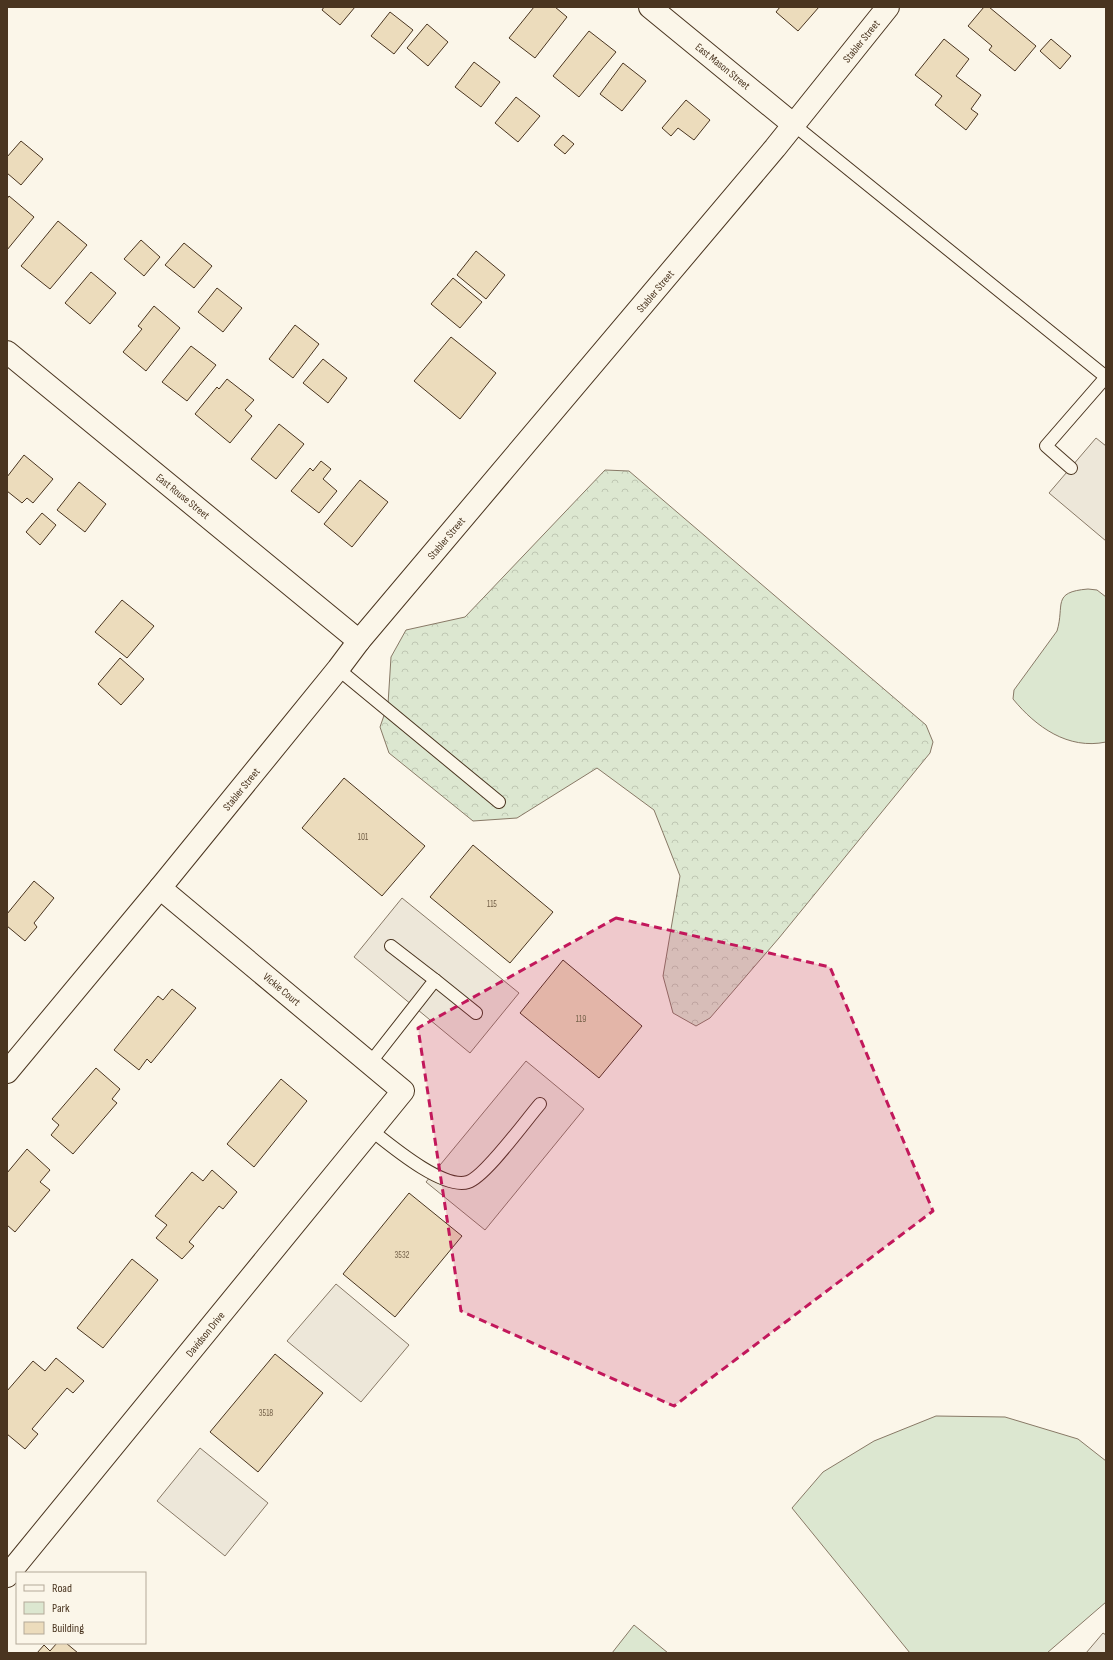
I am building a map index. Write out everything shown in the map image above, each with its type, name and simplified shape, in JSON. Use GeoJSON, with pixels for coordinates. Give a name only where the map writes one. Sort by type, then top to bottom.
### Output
{"type":"FeatureCollection","features":[{"type":"Feature","properties":{"kind":"street","name":"East Mason Street"},"geometry":{"type":"LineString","coordinates":[[650,7],[794,125]]}},
{"type":"Feature","properties":{"kind":"street","name":"Stabler Street"},"geometry":{"type":"LineString","coordinates":[[7,1072],[160,888],[338,669],[359,641],[794,125],[888,7]]}},
{"type":"Feature","properties":{"kind":"street","name":"East Rouse Street"},"geometry":{"type":"LineString","coordinates":[[7,352],[359,641]]}},
{"type":"Feature","properties":{"kind":"street","name":"Vickie Court"},"geometry":{"type":"LineString","coordinates":[[160,888],[403,1091]]}},
{"type":"Feature","properties":{"kind":"street","name":"Davidson Drive"},"geometry":{"type":"LineString","coordinates":[[7,1576],[403,1091]]}},
{"type":"Feature","properties":{"kind":"lane"},"geometry":{"type":"LineString","coordinates":[[794,125],[1106,377],[1046,446],[1071,468]]}},
{"type":"Feature","properties":{"kind":"lane"},"geometry":{"type":"LineString","coordinates":[[338,669],[499,802]]}},
{"type":"Feature","properties":{"kind":"lane"},"geometry":{"type":"LineString","coordinates":[[391,946],[476,1013]]}},
{"type":"Feature","properties":{"kind":"lane"},"geometry":{"type":"LineString","coordinates":[[370,1063],[435,980]]}},
{"type":"Feature","properties":{"kind":"lane"},"geometry":{"type":"LineString","coordinates":[[371,1130],[426,1171],[453,1181],[468,1182],[485,1170],[540,1104]]}},
{"type":"Feature","properties":{"kind":"highlighted area"},"geometry":{"type":"Polygon","coordinates":[[[616,918],[830,967],[933,1211],[674,1406],[461,1311],[418,1028],[616,918]]]}},
{"type":"Feature","properties":{"kind":"green space"},"geometry":{"type":"Polygon","coordinates":[[[605,470],[629,471],[926,725],[933,742],[930,753],[779,938],[710,1018],[696,1026],[673,1013],[663,976],[680,876],[654,810],[597,768],[517,818],[473,821],[389,753],[380,727],[388,704],[391,657],[406,630],[465,617],[605,470]]]}},
{"type":"Feature","properties":{"kind":"green space"},"geometry":{"type":"Polygon","coordinates":[[[1088,589],[1097,590],[1106,597],[1106,742],[1092,744],[1079,743],[1054,734],[1032,719],[1013,699],[1014,690],[1057,631],[1064,597],[1069,593],[1088,589]]]}},
{"type":"Feature","properties":{"kind":"green space"},"geometry":{"type":"Polygon","coordinates":[[[936,1416],[1005,1417],[1078,1439],[1106,1461],[1106,1602],[1047,1653],[910,1653],[792,1508],[823,1472],[874,1441],[936,1416]]]}},
{"type":"Feature","properties":{"kind":"green space"},"geometry":{"type":"Polygon","coordinates":[[[634,1625],[668,1653],[612,1653],[634,1625]]]}},
{"type":"Feature","properties":{"kind":"shaded area"},"geometry":{"type":"Polygon","coordinates":[[[1096,438],[1106,446],[1106,541],[1049,493],[1096,438]]]}},
{"type":"Feature","properties":{"kind":"shaded area"},"geometry":{"type":"Polygon","coordinates":[[[402,898],[519,993],[470,1053],[354,957],[402,898]]]}},
{"type":"Feature","properties":{"kind":"shaded area"},"geometry":{"type":"Polygon","coordinates":[[[526,1061],[584,1109],[485,1230],[426,1182],[526,1061]]]}},
{"type":"Feature","properties":{"kind":"shaded area"},"geometry":{"type":"Polygon","coordinates":[[[336,1284],[409,1345],[361,1402],[287,1341],[336,1284]]]}},
{"type":"Feature","properties":{"kind":"shaded area"},"geometry":{"type":"Polygon","coordinates":[[[200,1448],[268,1503],[225,1556],[157,1501],[200,1448]]]}},
{"type":"Feature","properties":{"kind":"shaded area"},"geometry":{"type":"Polygon","coordinates":[[[1103,1633],[1106,1635],[1106,1653],[1086,1653],[1103,1633]]]}},
{"type":"Feature","properties":{"kind":"building"},"geometry":{"type":"Polygon","coordinates":[[[324,7],[355,7],[340,25],[322,10],[324,7]]]}},
{"type":"Feature","properties":{"kind":"building"},"geometry":{"type":"Polygon","coordinates":[[[534,7],[555,7],[567,17],[535,58],[509,38],[534,7]]]}},
{"type":"Feature","properties":{"kind":"building"},"geometry":{"type":"Polygon","coordinates":[[[780,7],[819,7],[798,31],[776,12],[780,7]]]}},
{"type":"Feature","properties":{"kind":"building"},"geometry":{"type":"Polygon","coordinates":[[[984,7],[989,7],[1036,46],[1015,71],[989,50],[992,46],[968,26],[984,7]]]}},
{"type":"Feature","properties":{"kind":"building"},"geometry":{"type":"Polygon","coordinates":[[[390,12],[413,30],[394,54],[371,36],[390,12]]]}},
{"type":"Feature","properties":{"kind":"building"},"geometry":{"type":"Polygon","coordinates":[[[427,24],[448,42],[428,66],[407,48],[427,24]]]}},
{"type":"Feature","properties":{"kind":"building"},"geometry":{"type":"Polygon","coordinates":[[[589,31],[616,52],[579,97],[553,76],[589,31]]]}},
{"type":"Feature","properties":{"kind":"building"},"geometry":{"type":"Polygon","coordinates":[[[944,39],[969,59],[956,76],[981,95],[971,109],[978,114],[966,130],[935,105],[942,96],[915,75],[944,39]]]}},
{"type":"Feature","properties":{"kind":"building"},"geometry":{"type":"Polygon","coordinates":[[[1051,39],[1071,56],[1060,69],[1040,51],[1051,39]]]}},
{"type":"Feature","properties":{"kind":"building"},"geometry":{"type":"Polygon","coordinates":[[[474,62],[500,82],[481,107],[455,87],[474,62]]]}},
{"type":"Feature","properties":{"kind":"building"},"geometry":{"type":"Polygon","coordinates":[[[623,63],[646,81],[622,111],[600,94],[623,63]]]}},
{"type":"Feature","properties":{"kind":"building"},"geometry":{"type":"Polygon","coordinates":[[[516,97],[540,116],[518,142],[495,123],[516,97]]]}},
{"type":"Feature","properties":{"kind":"building"},"geometry":{"type":"Polygon","coordinates":[[[686,100],[710,120],[694,140],[678,128],[671,136],[662,128],[686,100]]]}},
{"type":"Feature","properties":{"kind":"building"},"geometry":{"type":"Polygon","coordinates":[[[563,135],[574,144],[565,154],[554,145],[563,135]]]}},
{"type":"Feature","properties":{"kind":"building"},"geometry":{"type":"Polygon","coordinates":[[[21,141],[43,159],[21,185],[7,173],[7,157],[21,141]]]}},
{"type":"Feature","properties":{"kind":"building"},"geometry":{"type":"Polygon","coordinates":[[[9,196],[34,217],[7,250],[7,199],[9,196]]]}},
{"type":"Feature","properties":{"kind":"building"},"geometry":{"type":"Polygon","coordinates":[[[58,221],[87,245],[50,289],[21,266],[58,221]]]}},
{"type":"Feature","properties":{"kind":"building"},"geometry":{"type":"Polygon","coordinates":[[[141,240],[160,257],[144,276],[124,259],[141,240]]]}},
{"type":"Feature","properties":{"kind":"building"},"geometry":{"type":"Polygon","coordinates":[[[184,243],[212,266],[194,288],[165,265],[184,243]]]}},
{"type":"Feature","properties":{"kind":"building"},"geometry":{"type":"Polygon","coordinates":[[[476,251],[505,275],[486,299],[457,275],[476,251]]]}},
{"type":"Feature","properties":{"kind":"building"},"geometry":{"type":"Polygon","coordinates":[[[91,272],[116,293],[90,324],[65,303],[91,272]]]}},
{"type":"Feature","properties":{"kind":"building"},"geometry":{"type":"Polygon","coordinates":[[[453,278],[482,302],[460,328],[431,304],[453,278]]]}},
{"type":"Feature","properties":{"kind":"building"},"geometry":{"type":"Polygon","coordinates":[[[217,288],[242,308],[223,332],[198,312],[217,288]]]}},
{"type":"Feature","properties":{"kind":"building"},"geometry":{"type":"Polygon","coordinates":[[[154,306],[180,328],[146,371],[123,352],[142,329],[138,326],[154,306]]]}},
{"type":"Feature","properties":{"kind":"building"},"geometry":{"type":"Polygon","coordinates":[[[295,325],[319,344],[293,378],[269,359],[295,325]]]}},
{"type":"Feature","properties":{"kind":"building"},"geometry":{"type":"Polygon","coordinates":[[[451,337],[496,373],[460,419],[414,381],[451,337]]]}},
{"type":"Feature","properties":{"kind":"building"},"geometry":{"type":"Polygon","coordinates":[[[191,346],[216,365],[187,401],[162,382],[191,346]]]}},
{"type":"Feature","properties":{"kind":"building"},"geometry":{"type":"Polygon","coordinates":[[[323,359],[347,378],[328,403],[303,383],[323,359]]]}},
{"type":"Feature","properties":{"kind":"building"},"geometry":{"type":"Polygon","coordinates":[[[227,379],[254,400],[245,410],[252,416],[230,443],[195,414],[217,387],[219,389],[227,379]]]}},
{"type":"Feature","properties":{"kind":"building"},"geometry":{"type":"Polygon","coordinates":[[[279,424],[304,444],[276,479],[251,459],[279,424]]]}},
{"type":"Feature","properties":{"kind":"building"},"geometry":{"type":"Polygon","coordinates":[[[24,455],[53,479],[33,503],[27,498],[22,503],[7,491],[7,477],[24,455]]]}},
{"type":"Feature","properties":{"kind":"building"},"geometry":{"type":"Polygon","coordinates":[[[321,461],[331,469],[323,479],[337,491],[319,513],[291,491],[310,468],[313,471],[321,461]]]}},
{"type":"Feature","properties":{"kind":"building"},"geometry":{"type":"Polygon","coordinates":[[[360,480],[388,502],[352,547],[324,524],[360,480]]]}},
{"type":"Feature","properties":{"kind":"building"},"geometry":{"type":"Polygon","coordinates":[[[79,482],[106,504],[85,532],[57,510],[79,482]]]}},
{"type":"Feature","properties":{"kind":"building"},"geometry":{"type":"Polygon","coordinates":[[[42,513],[56,525],[40,545],[26,532],[42,513]]]}},
{"type":"Feature","properties":{"kind":"building"},"geometry":{"type":"Polygon","coordinates":[[[122,600],[154,626],[127,658],[95,632],[122,600]]]}},
{"type":"Feature","properties":{"kind":"building"},"geometry":{"type":"Polygon","coordinates":[[[120,658],[144,679],[121,705],[98,684],[120,658]]]}},
{"type":"Feature","properties":{"kind":"building"},"geometry":{"type":"Polygon","coordinates":[[[344,778],[425,846],[382,896],[302,828],[344,778]]]}},
{"type":"Feature","properties":{"kind":"building"},"geometry":{"type":"Polygon","coordinates":[[[473,845],[553,912],[510,963],[430,897],[473,845]]]}},
{"type":"Feature","properties":{"kind":"building"},"geometry":{"type":"Polygon","coordinates":[[[34,881],[54,898],[34,923],[37,927],[25,941],[7,926],[7,914],[34,881]]]}},
{"type":"Feature","properties":{"kind":"building"},"geometry":{"type":"Polygon","coordinates":[[[563,960],[642,1026],[599,1078],[520,1013],[563,960]]]}},
{"type":"Feature","properties":{"kind":"building"},"geometry":{"type":"Polygon","coordinates":[[[172,989],[196,1008],[151,1063],[147,1059],[139,1070],[114,1050],[158,996],[163,1000],[172,989]]]}},
{"type":"Feature","properties":{"kind":"building"},"geometry":{"type":"Polygon","coordinates":[[[96,1068],[120,1089],[112,1099],[117,1103],[73,1154],[51,1135],[59,1125],[52,1119],[96,1068]]]}},
{"type":"Feature","properties":{"kind":"building"},"geometry":{"type":"Polygon","coordinates":[[[281,1079],[307,1101],[254,1167],[227,1144],[281,1079]]]}},
{"type":"Feature","properties":{"kind":"building"},"geometry":{"type":"Polygon","coordinates":[[[27,1149],[50,1170],[40,1182],[50,1190],[15,1232],[7,1225],[7,1173],[27,1149]]]}},
{"type":"Feature","properties":{"kind":"building"},"geometry":{"type":"Polygon","coordinates":[[[212,1170],[237,1192],[223,1209],[219,1206],[189,1242],[194,1246],[182,1259],[156,1238],[167,1225],[155,1216],[192,1172],[203,1181],[212,1170]]]}},
{"type":"Feature","properties":{"kind":"building"},"geometry":{"type":"Polygon","coordinates":[[[409,1193],[462,1236],[395,1317],[343,1274],[409,1193]]]}},
{"type":"Feature","properties":{"kind":"building"},"geometry":{"type":"Polygon","coordinates":[[[132,1259],[158,1280],[103,1348],[77,1328],[132,1259]]]}},
{"type":"Feature","properties":{"kind":"building"},"geometry":{"type":"Polygon","coordinates":[[[275,1354],[323,1393],[258,1472],[210,1432],[275,1354]]]}},
{"type":"Feature","properties":{"kind":"building"},"geometry":{"type":"Polygon","coordinates":[[[56,1358],[84,1381],[73,1393],[67,1388],[32,1429],[38,1434],[25,1449],[7,1434],[7,1391],[33,1361],[45,1371],[56,1358]]]}},
{"type":"Feature","properties":{"kind":"building"},"geometry":{"type":"Polygon","coordinates":[[[56,1644],[67,1644],[78,1653],[37,1653],[44,1645],[50,1651],[56,1644]]]}}]}
